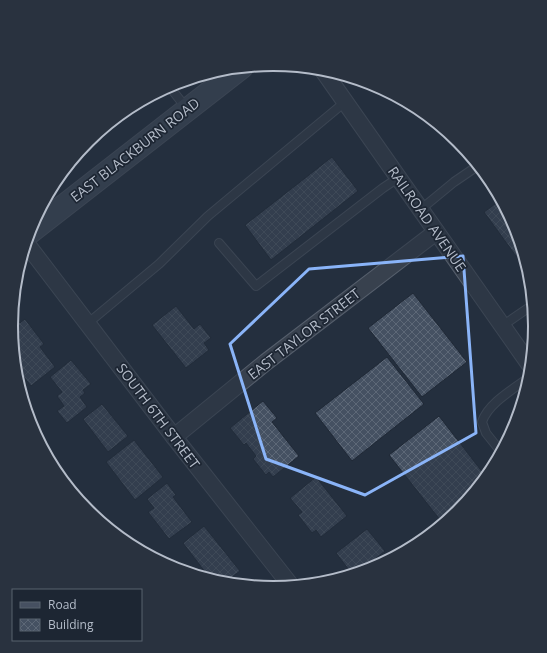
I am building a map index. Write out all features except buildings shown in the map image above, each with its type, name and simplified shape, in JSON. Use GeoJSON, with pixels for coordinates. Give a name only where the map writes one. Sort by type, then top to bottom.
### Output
{"type":"FeatureCollection","features":[{"type":"Feature","properties":{"kind":"street","name":"EAST BLACKBURN ROAD"},"geometry":{"type":"LineString","coordinates":[[38,226],[233,74]]}},
{"type":"Feature","properties":{"kind":"street","name":"RAILROAD AVENUE"},"geometry":{"type":"LineString","coordinates":[[328,77],[527,361]]}},
{"type":"Feature","properties":{"kind":"street","name":"EAST TAYLOR STREET"},"geometry":{"type":"LineString","coordinates":[[174,437],[266,362],[436,232]]}},
{"type":"Feature","properties":{"kind":"street","name":"SOUTH 6TH STREET"},"geometry":{"type":"LineString","coordinates":[[30,249],[174,437],[287,581]]}},
{"type":"Feature","properties":{"kind":"lane"},"geometry":{"type":"LineString","coordinates":[[173,91],[188,110]]}},
{"type":"Feature","properties":{"kind":"lane"},"geometry":{"type":"LineString","coordinates":[[87,324],[159,264],[208,216],[345,102]]}},
{"type":"Feature","properties":{"kind":"lane"},"geometry":{"type":"LineString","coordinates":[[420,210],[454,182],[474,168]]}},
{"type":"Feature","properties":{"kind":"lane"},"geometry":{"type":"LineString","coordinates":[[219,243],[256,286],[398,178]]}},
{"type":"Feature","properties":{"kind":"lane"},"geometry":{"type":"LineString","coordinates":[[502,326],[528,308]]}},
{"type":"Feature","properties":{"kind":"lane"},"geometry":{"type":"LineString","coordinates":[[498,448],[486,433],[482,422],[484,416],[491,406],[522,382]]}},
{"type":"Feature","properties":{"kind":"highlighted area"},"geometry":{"type":"Polygon","coordinates":[[[463,256],[476,433],[365,495],[266,459],[230,344],[309,269],[463,256]]]}}]}
